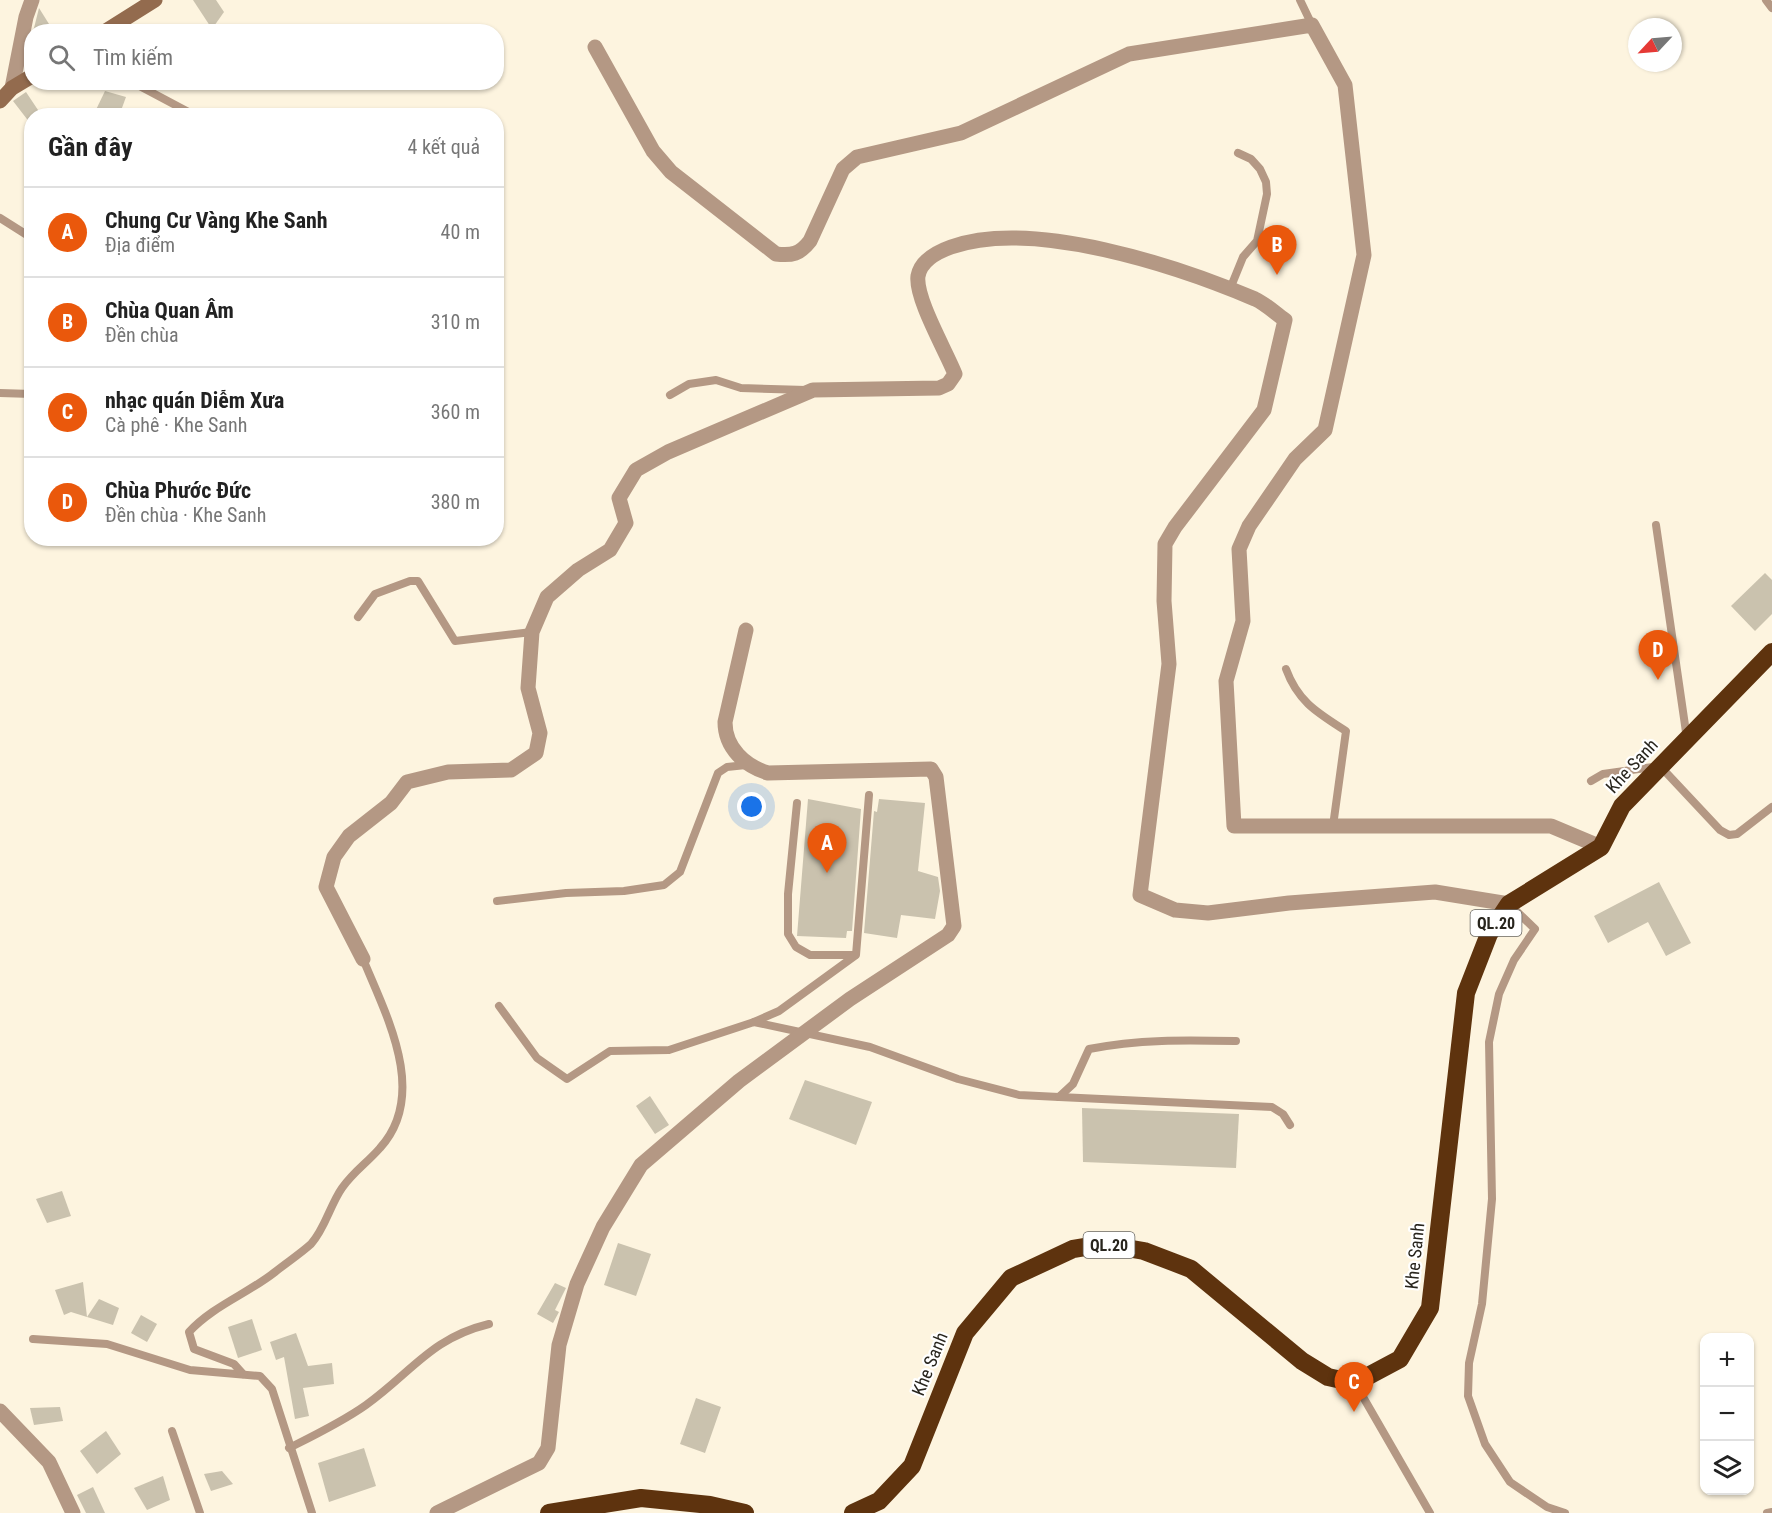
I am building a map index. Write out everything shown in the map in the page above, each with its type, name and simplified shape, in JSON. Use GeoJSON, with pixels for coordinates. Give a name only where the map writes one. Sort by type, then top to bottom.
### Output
{"type":"FeatureCollection","features":[{"type":"Feature","properties":{"kind":"highway","name":"Khe Sanh"},"geometry":{"type":"LineString","coordinates":[[852,1513],[879,1501],[912,1466],[965,1333],[971,1325],[1011,1278],[1072,1249],[1103,1244],[1134,1249],[1191,1269],[1302,1361],[1328,1377],[1355,1383],[1400,1359],[1430,1308],[1466,993],[1489,934],[1509,904],[1601,847],[1622,806],[1772,652]]}},
{"type":"Feature","properties":{"kind":"highway"},"geometry":{"type":"LineString","coordinates":[[549,1513],[640,1498],[710,1505],[745,1513]]}},
{"type":"Feature","properties":{"kind":"street"},"geometry":{"type":"LineString","coordinates":[[25,24],[32,0]]}},
{"type":"Feature","properties":{"kind":"street"},"geometry":{"type":"LineString","coordinates":[[117,24],[155,0]]}},
{"type":"Feature","properties":{"kind":"street"},"geometry":{"type":"LineString","coordinates":[[595,47],[653,151],[671,172],[776,254],[790,256],[802,251],[810,241],[843,169],[857,157],[961,133],[1129,54],[1311,25],[1345,85],[1364,255],[1325,430],[1295,459],[1249,526],[1239,549],[1243,621],[1226,681],[1234,826],[1551,826],[1601,847]]}},
{"type":"Feature","properties":{"kind":"street"},"geometry":{"type":"LineString","coordinates":[[12,88],[24,27]]}},
{"type":"Feature","properties":{"kind":"street"},"geometry":{"type":"LineString","coordinates":[[0,101],[12,88],[24,81]]}},
{"type":"Feature","properties":{"kind":"street"},"geometry":{"type":"LineString","coordinates":[[363,959],[326,887],[334,857],[349,836],[392,803],[407,782],[448,772],[512,770],[536,753],[540,733],[528,688],[532,632],[547,597],[578,570],[610,550],[626,523],[619,498],[636,470],[668,452],[813,390],[914,390],[939,388],[948,384],[955,374],[924,305],[918,277],[924,264],[938,252],[973,239],[1030,240],[1104,248],[1230,288],[1257,300],[1285,320],[1264,410],[1175,527],[1165,544],[1164,601],[1169,664],[1140,895],[1175,910],[1208,913],[1289,903],[1435,892],[1509,904]]}},
{"type":"Feature","properties":{"kind":"street"},"geometry":{"type":"LineString","coordinates":[[437,1513],[539,1463],[548,1448],[559,1345],[577,1284],[603,1227],[641,1165],[739,1081],[850,999],[948,935],[954,926],[936,777],[932,769],[768,773],[746,765],[728,737],[725,722],[746,630]]}},
{"type":"Feature","properties":{"kind":"street"},"geometry":{"type":"LineString","coordinates":[[0,1411],[49,1462],[73,1513]]}},
{"type":"Feature","properties":{"kind":"lane"},"geometry":{"type":"LineString","coordinates":[[1300,0],[1311,25]]}},
{"type":"Feature","properties":{"kind":"lane"},"geometry":{"type":"LineString","coordinates":[[1766,0],[1772,9]]}},
{"type":"Feature","properties":{"kind":"lane"},"geometry":{"type":"LineString","coordinates":[[147,90],[181,108]]}},
{"type":"Feature","properties":{"kind":"lane"},"geometry":{"type":"LineString","coordinates":[[1230,288],[1243,257],[1257,241],[1267,194],[1266,182],[1260,169],[1251,159],[1238,153]]}},
{"type":"Feature","properties":{"kind":"lane"},"geometry":{"type":"LineString","coordinates":[[0,218],[24,233]]}},
{"type":"Feature","properties":{"kind":"lane"},"geometry":{"type":"LineString","coordinates":[[670,395],[689,384],[716,380],[741,388],[813,390]]}},
{"type":"Feature","properties":{"kind":"lane"},"geometry":{"type":"LineString","coordinates":[[0,393],[24,394]]}},
{"type":"Feature","properties":{"kind":"lane"},"geometry":{"type":"LineString","coordinates":[[1656,525],[1687,739]]}},
{"type":"Feature","properties":{"kind":"lane"},"geometry":{"type":"LineString","coordinates":[[358,617],[375,594],[410,581],[418,581],[455,641],[532,632]]}},
{"type":"Feature","properties":{"kind":"lane"},"geometry":{"type":"LineString","coordinates":[[1286,669],[1293,689],[1308,704],[1346,731],[1333,826]]}},
{"type":"Feature","properties":{"kind":"lane"},"geometry":{"type":"LineString","coordinates":[[497,901],[566,893],[624,891],[663,885],[680,872],[718,773],[727,767],[746,765]]}},
{"type":"Feature","properties":{"kind":"lane"},"geometry":{"type":"LineString","coordinates":[[1591,781],[1603,774],[1660,766],[1720,830],[1729,836],[1737,834],[1772,807]]}},
{"type":"Feature","properties":{"kind":"lane"},"geometry":{"type":"LineString","coordinates":[[499,1006],[537,1058],[567,1079],[610,1051],[669,1050],[754,1022],[779,1011],[856,955],[869,795]]}},
{"type":"Feature","properties":{"kind":"lane"},"geometry":{"type":"LineString","coordinates":[[797,803],[788,894],[788,934],[796,947],[810,955],[819,957],[856,955]]}},
{"type":"Feature","properties":{"kind":"lane"},"geometry":{"type":"LineString","coordinates":[[1509,904],[1535,929],[1514,960],[1499,994],[1489,1042],[1492,1199],[1482,1305],[1469,1363],[1468,1396],[1485,1444],[1510,1482],[1546,1507],[1565,1513]]}},
{"type":"Feature","properties":{"kind":"lane"},"geometry":{"type":"LineString","coordinates":[[243,1374],[234,1364],[194,1349],[189,1332],[202,1317],[260,1283],[312,1243],[341,1189],[360,1164],[380,1148],[393,1127],[401,1103],[402,1073],[390,1024],[363,959]]}},
{"type":"Feature","properties":{"kind":"lane"},"geometry":{"type":"LineString","coordinates":[[754,1022],[870,1047],[958,1079],[1019,1095],[1272,1107],[1283,1114],[1290,1125]]}},
{"type":"Feature","properties":{"kind":"lane"},"geometry":{"type":"LineString","coordinates":[[1059,1097],[1073,1084],[1089,1049],[1125,1042],[1156,1040],[1236,1041]]}},
{"type":"Feature","properties":{"kind":"lane"},"geometry":{"type":"LineString","coordinates":[[289,1448],[359,1409],[444,1340],[469,1329],[489,1324]]}},
{"type":"Feature","properties":{"kind":"lane"},"geometry":{"type":"LineString","coordinates":[[33,1339],[107,1344],[190,1370],[260,1376],[272,1389],[289,1448],[312,1513]]}},
{"type":"Feature","properties":{"kind":"lane"},"geometry":{"type":"LineString","coordinates":[[1355,1383],[1430,1513]]}},
{"type":"Feature","properties":{"kind":"lane"},"geometry":{"type":"LineString","coordinates":[[172,1431],[200,1513]]}},
{"type":"Feature","properties":{"kind":"lane"},"geometry":{"type":"LineString","coordinates":[[1767,1513],[1772,1512]]}},
{"type":"Feature","properties":{"kind":"building"},"geometry":{"type":"Polygon","coordinates":[[[193,0],[216,0],[224,12],[216,24],[209,24],[193,0]]]}},
{"type":"Feature","properties":{"kind":"building"},"geometry":{"type":"Polygon","coordinates":[[[39,8],[49,24],[35,24],[39,8]]]}},
{"type":"Feature","properties":{"kind":"building"},"geometry":{"type":"Polygon","coordinates":[[[105,91],[126,97],[122,108],[97,108],[105,91]]]}},
{"type":"Feature","properties":{"kind":"building"},"geometry":{"type":"Polygon","coordinates":[[[26,92],[37,108],[24,108],[24,115],[13,101],[26,92]]]}},
{"type":"Feature","properties":{"kind":"building"},"geometry":{"type":"Polygon","coordinates":[[[1765,573],[1772,580],[1772,614],[1755,631],[1731,606],[1765,573]]]}},
{"type":"Feature","properties":{"kind":"building"},"geometry":{"type":"Polygon","coordinates":[[[808,799],[861,809],[852,931],[847,931],[846,938],[797,936],[808,799]]]}},
{"type":"Feature","properties":{"kind":"building"},"geometry":{"type":"Polygon","coordinates":[[[879,799],[925,803],[918,871],[938,877],[940,891],[935,919],[901,915],[897,938],[864,933],[874,811],[877,812],[879,799]]]}},
{"type":"Feature","properties":{"kind":"building"},"geometry":{"type":"Polygon","coordinates":[[[1659,882],[1691,943],[1666,956],[1648,922],[1608,943],[1594,916],[1659,882]]]}},
{"type":"Feature","properties":{"kind":"building"},"geometry":{"type":"Polygon","coordinates":[[[805,1080],[872,1102],[856,1145],[789,1119],[805,1080]]]}},
{"type":"Feature","properties":{"kind":"building"},"geometry":{"type":"Polygon","coordinates":[[[650,1096],[669,1125],[655,1134],[636,1106],[650,1096]]]}},
{"type":"Feature","properties":{"kind":"building"},"geometry":{"type":"Polygon","coordinates":[[[1082,1108],[1239,1114],[1236,1168],[1083,1162],[1082,1108]]]}},
{"type":"Feature","properties":{"kind":"building"},"geometry":{"type":"Polygon","coordinates":[[[62,1191],[71,1216],[47,1223],[36,1199],[62,1191]]]}},
{"type":"Feature","properties":{"kind":"building"},"geometry":{"type":"Polygon","coordinates":[[[618,1243],[651,1254],[636,1296],[604,1285],[618,1243]]]}},
{"type":"Feature","properties":{"kind":"building"},"geometry":{"type":"Polygon","coordinates":[[[83,1282],[87,1317],[71,1312],[64,1315],[55,1290],[83,1282]]]}},
{"type":"Feature","properties":{"kind":"building"},"geometry":{"type":"Polygon","coordinates":[[[555,1283],[566,1288],[555,1310],[559,1312],[553,1323],[537,1314],[555,1283]]]}},
{"type":"Feature","properties":{"kind":"building"},"geometry":{"type":"Polygon","coordinates":[[[99,1299],[119,1308],[113,1325],[87,1317],[99,1299]]]}},
{"type":"Feature","properties":{"kind":"building"},"geometry":{"type":"Polygon","coordinates":[[[141,1315],[157,1324],[147,1342],[131,1333],[141,1315]]]}},
{"type":"Feature","properties":{"kind":"building"},"geometry":{"type":"Polygon","coordinates":[[[252,1319],[262,1350],[238,1358],[228,1327],[252,1319]]]}},
{"type":"Feature","properties":{"kind":"building"},"geometry":{"type":"Polygon","coordinates":[[[296,1333],[308,1366],[332,1363],[334,1384],[303,1388],[309,1416],[295,1419],[284,1357],[276,1360],[270,1342],[296,1333]]]}},
{"type":"Feature","properties":{"kind":"building"},"geometry":{"type":"Polygon","coordinates":[[[696,1398],[721,1407],[705,1453],[680,1444],[696,1398]]]}},
{"type":"Feature","properties":{"kind":"building"},"geometry":{"type":"Polygon","coordinates":[[[60,1407],[63,1421],[34,1425],[30,1408],[60,1407]]]}},
{"type":"Feature","properties":{"kind":"building"},"geometry":{"type":"Polygon","coordinates":[[[106,1431],[121,1454],[97,1474],[80,1451],[106,1431]]]}},
{"type":"Feature","properties":{"kind":"building"},"geometry":{"type":"Polygon","coordinates":[[[364,1448],[376,1486],[329,1502],[318,1463],[364,1448]]]}},
{"type":"Feature","properties":{"kind":"building"},"geometry":{"type":"Polygon","coordinates":[[[222,1471],[233,1484],[211,1491],[204,1474],[222,1471]]]}},
{"type":"Feature","properties":{"kind":"building"},"geometry":{"type":"Polygon","coordinates":[[[163,1476],[170,1500],[147,1510],[134,1488],[163,1476]]]}},
{"type":"Feature","properties":{"kind":"building"},"geometry":{"type":"Polygon","coordinates":[[[93,1487],[105,1513],[86,1513],[77,1495],[93,1487]]]}},
{"type":"Feature","properties":{"kind":"place","name":"Chùa Quan Âm"},"geometry":{"type":"Point","coordinates":[1277,275]}},
{"type":"Feature","properties":{"kind":"place","name":"Chùa Phước Đức"},"geometry":{"type":"Point","coordinates":[1658,680]}},
{"type":"Feature","properties":{"kind":"place","name":"Chung Cư Vàng Khe Sanh"},"geometry":{"type":"Point","coordinates":[827,873]}},
{"type":"Feature","properties":{"kind":"place","name":"nhạc quán Diễm Xưa"},"geometry":{"type":"Point","coordinates":[1354,1412]}}]}
